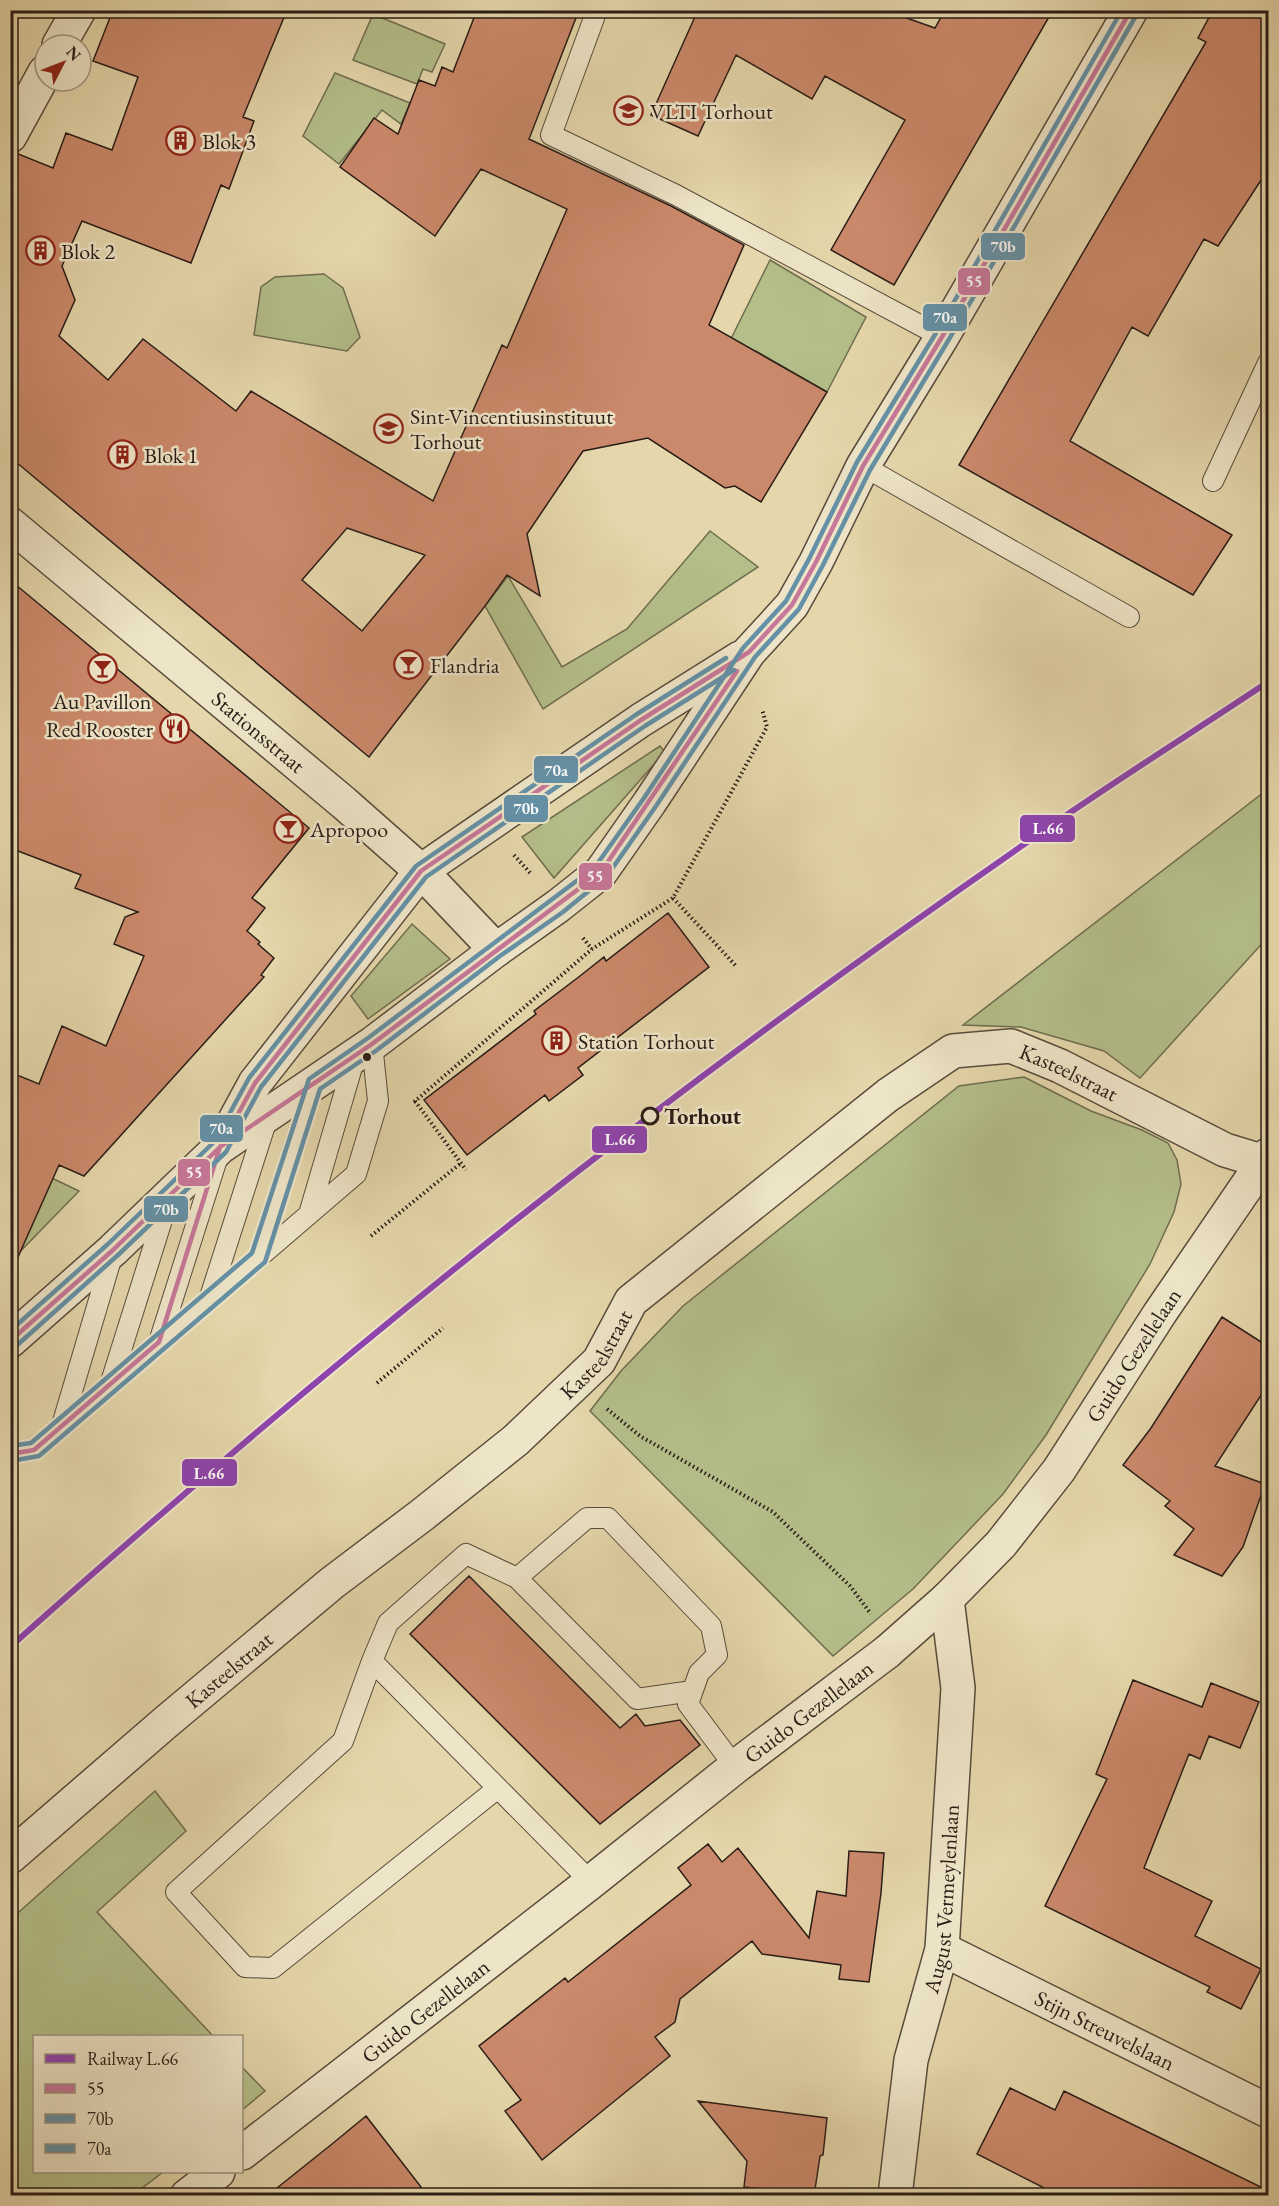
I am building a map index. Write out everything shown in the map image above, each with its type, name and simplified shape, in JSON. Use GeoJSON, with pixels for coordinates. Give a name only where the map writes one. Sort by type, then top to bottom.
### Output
{"type":"FeatureCollection","features":[{"type":"Feature","properties":{"kind":"street"},"geometry":{"type":"LineString","coordinates":[[66,33],[79,10]]}},
{"type":"Feature","properties":{"kind":"street"},"geometry":{"type":"LineString","coordinates":[[10,1341],[113,1250],[220,1147],[363,1050],[601,872],[749,652],[792,606],[863,466],[942,337],[1131,10]]}},
{"type":"Feature","properties":{"kind":"street"},"geometry":{"type":"LineString","coordinates":[[10,136],[34,93]]}},
{"type":"Feature","properties":{"kind":"street","name":"Stationsstraat"},"geometry":{"type":"LineString","coordinates":[[10,524],[344,803],[421,872],[496,950]]}},
{"type":"Feature","properties":{"kind":"street"},"geometry":{"type":"LineString","coordinates":[[220,1147],[255,1083],[421,872],[641,720],[749,652]]}},
{"type":"Feature","properties":{"kind":"street","name":"Kasteelstraat"},"geometry":{"type":"LineString","coordinates":[[10,1857],[332,1583],[516,1440],[599,1361],[631,1301],[888,1095],[954,1051],[1011,1046],[1060,1066],[1225,1150],[1267,1160]]}},
{"type":"Feature","properties":{"kind":"street","name":"Guido Gezellelaan"},"geometry":{"type":"LineString","coordinates":[[243,2152],[735,1767],[887,1652],[947,1599],[1001,1544],[1059,1470],[1160,1313],[1267,1160]]}},
{"type":"Feature","properties":{"kind":"street","name":"August Vermeylenlaan"},"geometry":{"type":"LineString","coordinates":[[895,2196],[911,2060],[942,1949],[958,1688],[947,1599]]}},
{"type":"Feature","properties":{"kind":"street","name":"Stijn Streuvelslaan"},"geometry":{"type":"LineString","coordinates":[[942,1949],[1269,2111]]}},
{"type":"Feature","properties":{"kind":"street"},"geometry":{"type":"LineString","coordinates":[[187,2196],[217,2173]]}},
{"type":"Feature","properties":{"kind":"lane"},"geometry":{"type":"LineString","coordinates":[[597,10],[551,135],[676,195],[942,337]]}},
{"type":"Feature","properties":{"kind":"lane"},"geometry":{"type":"LineString","coordinates":[[1213,481],[1269,363]]}},
{"type":"Feature","properties":{"kind":"lane"},"geometry":{"type":"LineString","coordinates":[[863,466],[1129,617]]}},
{"type":"Feature","properties":{"kind":"lane"},"geometry":{"type":"LineString","coordinates":[[309,1214],[363,1050]]}},
{"type":"Feature","properties":{"kind":"lane"},"geometry":{"type":"LineString","coordinates":[[10,1454],[34,1450],[356,1174],[378,1101],[363,1050]]}},
{"type":"Feature","properties":{"kind":"lane"},"geometry":{"type":"LineString","coordinates":[[259,1257],[314,1084]]}},
{"type":"Feature","properties":{"kind":"lane"},"geometry":{"type":"LineString","coordinates":[[209,1300],[268,1114]]}},
{"type":"Feature","properties":{"kind":"lane"},"geometry":{"type":"LineString","coordinates":[[159,1342],[220,1147]]}},
{"type":"Feature","properties":{"kind":"lane"},"geometry":{"type":"LineString","coordinates":[[110,1385],[170,1196]]}},
{"type":"Feature","properties":{"kind":"lane"},"geometry":{"type":"LineString","coordinates":[[63,1425],[113,1250]]}},
{"type":"Feature","properties":{"kind":"lane"},"geometry":{"type":"LineString","coordinates":[[517,1578],[587,1518],[608,1518],[711,1626],[717,1654],[699,1673],[688,1704],[735,1767]]}},
{"type":"Feature","properties":{"kind":"lane"},"geometry":{"type":"LineString","coordinates":[[498,1788],[273,1968],[245,1967],[176,1892],[343,1741],[388,1623],[466,1554],[517,1578],[637,1699],[692,1691]]}},
{"type":"Feature","properties":{"kind":"lane"},"geometry":{"type":"LineString","coordinates":[[372,1661],[591,1882]]}},
{"type":"Feature","properties":{"kind":"path"},"geometry":{"type":"LineString","coordinates":[[466,1170],[415,1101],[592,949],[673,898],[766,727],[749,652]]}},
{"type":"Feature","properties":{"kind":"path"},"geometry":{"type":"LineString","coordinates":[[673,898],[737,968]]}},
{"type":"Feature","properties":{"kind":"path"},"geometry":{"type":"LineString","coordinates":[[371,1236],[461,1163]]}},
{"type":"Feature","properties":{"kind":"path"},"geometry":{"type":"LineString","coordinates":[[377,1383],[443,1328]]}},
{"type":"Feature","properties":{"kind":"path"},"geometry":{"type":"LineString","coordinates":[[575,1385],[640,1436],[773,1512],[850,1586],[877,1623],[887,1652]]}},
{"type":"Feature","properties":{"kind":"green space"},"geometry":{"type":"Polygon","coordinates":[[[373,14],[445,44],[432,72],[423,69],[417,84],[353,60],[373,14]]]}},
{"type":"Feature","properties":{"kind":"green space"},"geometry":{"type":"Polygon","coordinates":[[[335,73],[410,103],[401,124],[382,110],[339,164],[303,136],[335,73]]]}},
{"type":"Feature","properties":{"kind":"green space"},"geometry":{"type":"Polygon","coordinates":[[[770,260],[866,317],[827,392],[756,351],[719,363],[770,260]]]}},
{"type":"Feature","properties":{"kind":"green space"},"geometry":{"type":"Polygon","coordinates":[[[324,274],[343,288],[360,337],[347,351],[254,335],[261,287],[275,277],[324,274]]]}},
{"type":"Feature","properties":{"kind":"green space"},"geometry":{"type":"Polygon","coordinates":[[[710,531],[758,567],[543,709],[485,606],[508,576],[562,667],[627,629],[710,531]]]}},
{"type":"Feature","properties":{"kind":"green space"},"geometry":{"type":"Polygon","coordinates":[[[660,746],[664,751],[663,754],[554,878],[522,837],[660,746]]]}},
{"type":"Feature","properties":{"kind":"green space"},"geometry":{"type":"Polygon","coordinates":[[[1268,789],[1268,937],[1140,1078],[1104,1051],[1021,1027],[963,1025],[1268,789]]]}},
{"type":"Feature","properties":{"kind":"green space"},"geometry":{"type":"Polygon","coordinates":[[[412,924],[450,959],[368,1019],[351,996],[412,924]]]}},
{"type":"Feature","properties":{"kind":"green space"},"geometry":{"type":"Polygon","coordinates":[[[1024,1077],[1091,1111],[1142,1130],[1168,1143],[1177,1160],[1181,1184],[1174,1212],[1150,1264],[1046,1435],[1003,1494],[913,1589],[833,1656],[590,1411],[621,1371],[683,1306],[959,1086],[1024,1077]]]}},
{"type":"Feature","properties":{"kind":"green space"},"geometry":{"type":"Polygon","coordinates":[[[10,1158],[79,1191],[11,1261],[10,1158]]]}},
{"type":"Feature","properties":{"kind":"green space"},"geometry":{"type":"Polygon","coordinates":[[[155,1791],[186,1831],[97,1912],[212,2035],[33,2035],[33,2173],[162,2173],[133,2195],[11,2195],[11,1919],[155,1791]]]}},
{"type":"Feature","properties":{"kind":"green space"},"geometry":{"type":"Polygon","coordinates":[[[243,2068],[265,2091],[243,2109],[243,2068]]]}},
{"type":"Feature","properties":{"kind":"building"},"geometry":{"type":"Polygon","coordinates":[[[113,10],[287,10],[243,117],[254,121],[229,189],[221,185],[191,263],[82,221],[62,266],[75,300],[59,336],[108,380],[143,339],[236,411],[251,391],[433,501],[502,345],[507,348],[567,209],[481,169],[435,236],[340,167],[374,118],[398,134],[419,80],[435,86],[442,67],[453,72],[477,10],[579,10],[529,139],[671,206],[744,245],[709,325],[827,392],[761,502],[735,486],[725,488],[648,438],[583,451],[527,534],[540,596],[507,575],[369,757],[10,457],[10,155],[16,153],[53,168],[66,133],[112,150],[138,77],[93,61],[113,10]],[[347,528],[302,580],[362,631],[425,555],[347,528]]]}},
{"type":"Feature","properties":{"kind":"building"},"geometry":{"type":"Polygon","coordinates":[[[698,10],[884,10],[935,28],[945,10],[1053,10],[894,285],[831,250],[905,120],[825,76],[812,99],[736,55],[698,136],[651,115],[698,10]]]}},
{"type":"Feature","properties":{"kind":"building"},"geometry":{"type":"Polygon","coordinates":[[[1213,10],[1269,10],[1269,168],[1218,246],[1204,239],[1148,336],[1132,327],[1070,441],[1232,535],[1193,595],[959,465],[1206,42],[1198,38],[1213,10]]]}},
{"type":"Feature","properties":{"kind":"building"},"geometry":{"type":"Polygon","coordinates":[[[10,580],[309,828],[252,898],[265,908],[247,931],[274,958],[261,975],[264,977],[84,1176],[59,1165],[10,1275],[10,1072],[39,1084],[62,1026],[106,1046],[144,956],[114,944],[125,917],[138,912],[75,888],[81,875],[10,848],[10,580]]]}},
{"type":"Feature","properties":{"kind":"building","name":"Station Torhout"},"geometry":{"type":"Polygon","coordinates":[[[668,913],[709,967],[578,1068],[583,1075],[549,1101],[545,1095],[467,1155],[424,1100],[536,1014],[534,1011],[604,957],[606,961],[668,913]]]}},
{"type":"Feature","properties":{"kind":"building"},"geometry":{"type":"Polygon","coordinates":[[[1222,1317],[1269,1347],[1269,1383],[1215,1466],[1265,1484],[1243,1547],[1222,1576],[1174,1555],[1194,1529],[1165,1506],[1170,1501],[1123,1465],[1151,1428],[1222,1317]]]}},
{"type":"Feature","properties":{"kind":"building"},"geometry":{"type":"Polygon","coordinates":[[[469,1576],[620,1728],[636,1714],[645,1726],[680,1720],[700,1745],[600,1824],[410,1634],[469,1576]]]}},
{"type":"Feature","properties":{"kind":"building"},"geometry":{"type":"Polygon","coordinates":[[[1133,1680],[1202,1707],[1211,1683],[1259,1702],[1240,1748],[1209,1736],[1200,1759],[1189,1754],[1144,1868],[1212,1901],[1195,1936],[1261,1969],[1241,2009],[1207,1992],[1210,1987],[1045,1906],[1107,1779],[1096,1774],[1133,1680]]]}},
{"type":"Feature","properties":{"kind":"building"},"geometry":{"type":"Polygon","coordinates":[[[708,1844],[722,1862],[738,1848],[809,1938],[817,1891],[846,1896],[849,1851],[884,1853],[869,1982],[839,1979],[841,1965],[762,1954],[752,1941],[680,1999],[675,2022],[655,2037],[670,2056],[542,2160],[505,2111],[521,2100],[479,2046],[565,1978],[568,1982],[691,1885],[678,1868],[708,1844]]]}},
{"type":"Feature","properties":{"kind":"building"},"geometry":{"type":"Polygon","coordinates":[[[1010,2088],[1055,2110],[1064,2091],[1269,2191],[1269,2196],[1060,2196],[977,2154],[1010,2088]]]}},
{"type":"Feature","properties":{"kind":"building"},"geometry":{"type":"Polygon","coordinates":[[[698,2101],[827,2118],[823,2155],[820,2156],[814,2196],[775,2196],[775,2190],[744,2187],[747,2161],[698,2101]]]}},
{"type":"Feature","properties":{"kind":"building"},"geometry":{"type":"Polygon","coordinates":[[[366,2116],[428,2196],[267,2196],[332,2144],[366,2116]]]}},
{"type":"Feature","properties":{"kind":"rail line","name":"L.66"},"geometry":{"type":"LineString","coordinates":[[10,1647],[321,1378],[480,1248],[642,1122],[800,1004],[960,889],[1093,797],[1268,682]]}},
{"type":"Feature","properties":{"kind":"transit line","name":"70a"},"geometry":{"type":"LineString","coordinates":[[10,1446],[31,1443],[252,1253],[309,1079],[368,1038],[595,867],[644,798],[743,648],[786,601],[857,462],[936,333],[1122,10]]}},
{"type":"Feature","properties":{"kind":"transit line","name":"55"},"geometry":{"type":"LineString","coordinates":[[10,1454],[34,1450],[159,1342],[220,1147],[255,1083],[421,871],[641,720],[749,652],[792,605],[816,562],[863,466],[942,337],[1131,10]]}},
{"type":"Feature","properties":{"kind":"transit line","name":"70b"},"geometry":{"type":"LineString","coordinates":[[11,1461],[39,1456],[265,1262],[320,1089],[377,1050],[500,956],[563,912],[607,876],[755,657],[799,609],[870,470],[948,341],[1137,14]]}},
{"type":"Feature","properties":{"kind":"transit line","name":"70a"},"geometry":{"type":"LineString","coordinates":[[10,1331],[108,1244],[214,1142],[249,1078],[416,866],[637,714],[726,658]]}},
{"type":"Feature","properties":{"kind":"transit line","name":"70b"},"geometry":{"type":"LineString","coordinates":[[15,1347],[118,1255],[226,1152],[261,1087],[426,877],[645,726],[734,670]]}},
{"type":"Feature","properties":{"kind":"transit line","name":"55"},"geometry":{"type":"LineString","coordinates":[[10,1341],[113,1250],[220,1147],[372,1044],[601,872],[737,671]]}},
{"type":"Feature","properties":{"kind":"place","name":"VLTI Torhout"},"geometry":{"type":"Point","coordinates":[629,111]}},
{"type":"Feature","properties":{"kind":"place","name":"Blok 3"},"geometry":{"type":"Point","coordinates":[181,141]}},
{"type":"Feature","properties":{"kind":"place","name":"Blok 2"},"geometry":{"type":"Point","coordinates":[40,251]}},
{"type":"Feature","properties":{"kind":"place","name":"Sint-Vincentiusinstituut Torhout"},"geometry":{"type":"Point","coordinates":[389,429]}},
{"type":"Feature","properties":{"kind":"place","name":"Blok 1"},"geometry":{"type":"Point","coordinates":[123,455]}},
{"type":"Feature","properties":{"kind":"place","name":"Flandria"},"geometry":{"type":"Point","coordinates":[409,665]}},
{"type":"Feature","properties":{"kind":"place","name":"Au Pavillon"},"geometry":{"type":"Point","coordinates":[102,669]}},
{"type":"Feature","properties":{"kind":"place","name":"Red Rooster"},"geometry":{"type":"Point","coordinates":[174,729]}},
{"type":"Feature","properties":{"kind":"place","name":"Apropoo"},"geometry":{"type":"Point","coordinates":[289,829]}},
{"type":"Feature","properties":{"kind":"place","name":"Station Torhout"},"geometry":{"type":"Point","coordinates":[557,1041]}},
{"type":"Feature","properties":{"kind":"place","name":"Torhout"},"geometry":{"type":"Point","coordinates":[650,1116]}}]}
